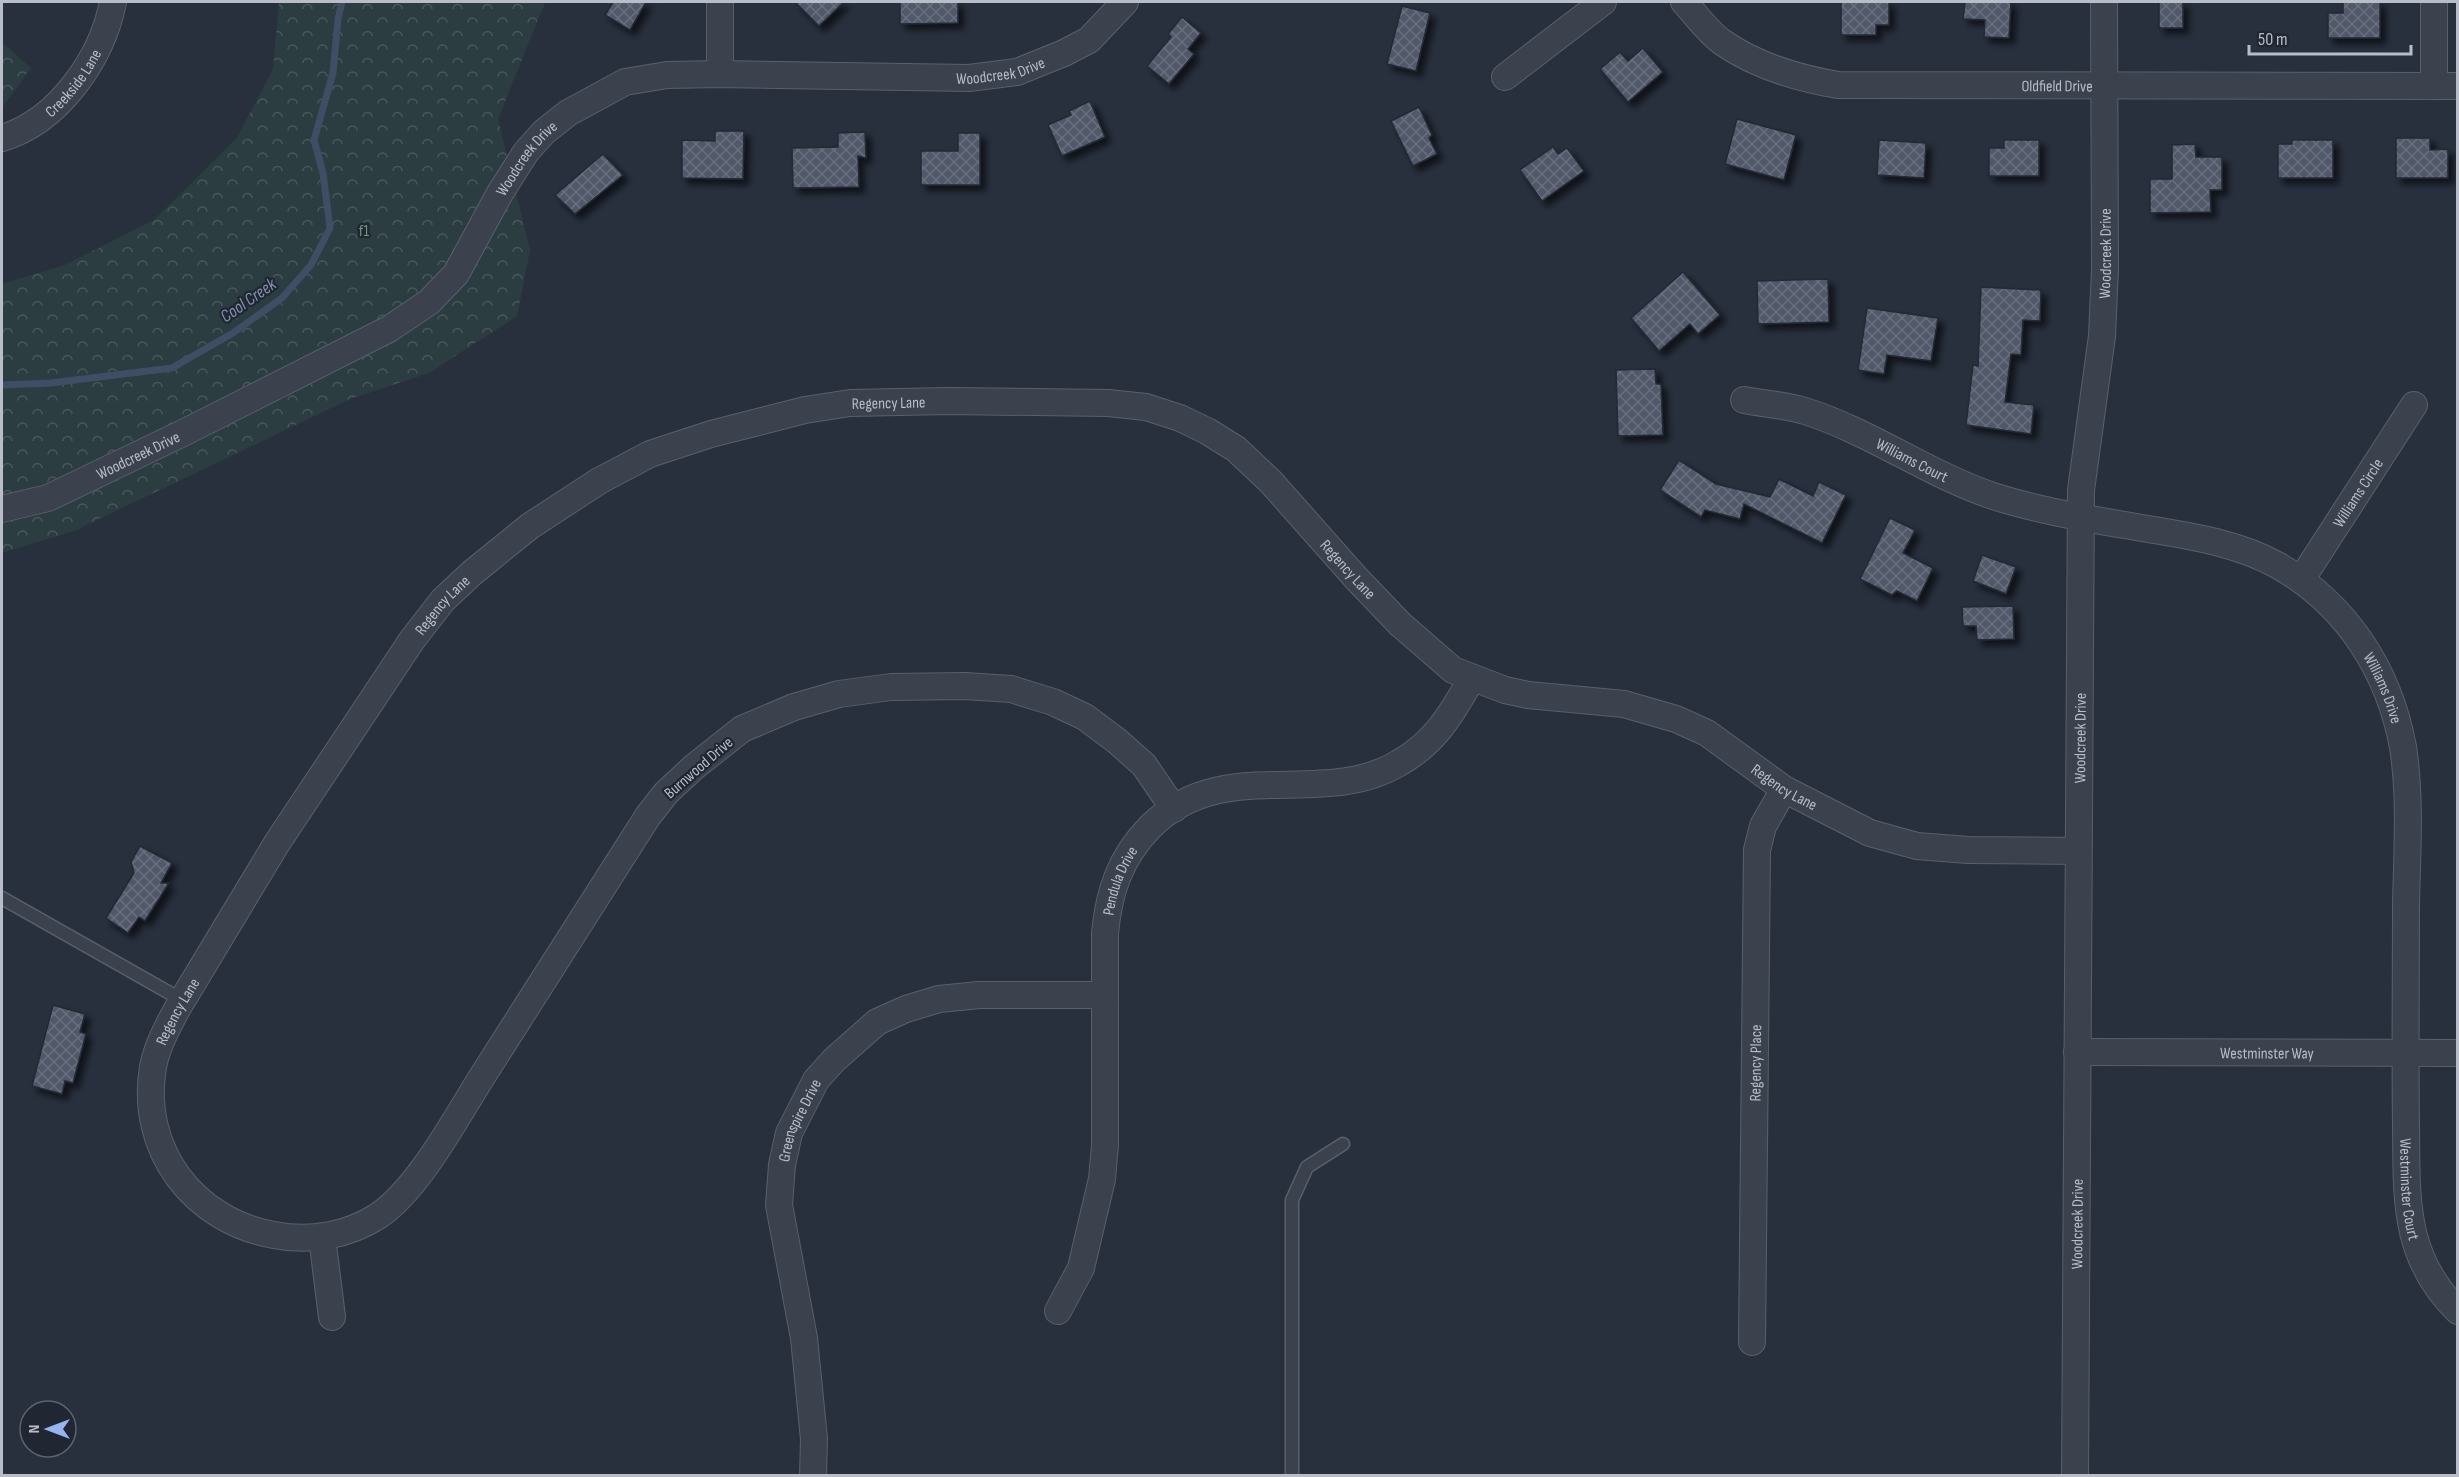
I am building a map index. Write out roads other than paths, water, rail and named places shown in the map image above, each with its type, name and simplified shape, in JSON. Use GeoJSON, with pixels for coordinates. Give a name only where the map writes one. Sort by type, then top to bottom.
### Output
{"type":"FeatureCollection","features":[{"type":"Feature","properties":{"kind":"street","name":"Creekside Lane"},"geometry":{"type":"LineString","coordinates":[[2,138],[13,135],[47,112],[81,77],[102,39],[113,2]]}},
{"type":"Feature","properties":{"kind":"street"},"geometry":{"type":"LineString","coordinates":[[720,2],[720,74]]}},
{"type":"Feature","properties":{"kind":"street","name":"Woodcreek Drive"},"geometry":{"type":"LineString","coordinates":[[2,509],[48,498],[185,432],[389,328],[429,302],[456,274],[500,193],[526,152],[544,132],[568,112],[625,82],[667,75],[969,78],[1017,72],[1089,40],[1125,2]]}},
{"type":"Feature","properties":{"kind":"street"},"geometry":{"type":"LineString","coordinates":[[1505,77],[1603,2]]}},
{"type":"Feature","properties":{"kind":"street","name":"Oldfield Drive"},"geometry":{"type":"LineString","coordinates":[[1684,2],[1721,42],[1766,66],[1838,85],[2446,86]]}},
{"type":"Feature","properties":{"kind":"street","name":"Woodcreek Drive"},"geometry":{"type":"LineString","coordinates":[[2075,1476],[2081,490],[2102,336],[2104,2]]}},
{"type":"Feature","properties":{"kind":"street"},"geometry":{"type":"LineString","coordinates":[[2434,2],[2446,86]]}},
{"type":"Feature","properties":{"kind":"street","name":"Williams Court"},"geometry":{"type":"LineString","coordinates":[[1744,400],[1804,411],[1993,496],[2081,517]]}},
{"type":"Feature","properties":{"kind":"street","name":"Regency Lane"},"geometry":{"type":"LineString","coordinates":[[322,1237],[287,1238],[250,1231],[220,1216],[195,1198],[177,1177],[155,1130],[152,1102],[153,1068],[162,1036],[182,1000],[278,843],[412,640],[443,600],[530,526],[599,481],[651,454],[711,434],[804,410],[850,403],[948,401],[1108,403],[1146,407],[1180,418],[1236,449],[1271,482],[1400,624],[1453,670],[1505,690],[1528,695],[1624,704],[1676,719],[1707,733],[1784,789],[1870,833],[1917,846],[1968,850],[2078,851]]}},
{"type":"Feature","properties":{"kind":"street","name":"Williams Circle"},"geometry":{"type":"LineString","coordinates":[[2301,580],[2414,405]]}},
{"type":"Feature","properties":{"kind":"street","name":"Williams Drive"},"geometry":{"type":"LineString","coordinates":[[2081,517],[2199,538],[2243,551],[2278,565],[2329,602],[2354,629],[2373,661],[2391,700],[2403,748],[2407,805],[2406,1053]]}},
{"type":"Feature","properties":{"kind":"street","name":"Pendula Drive"},"geometry":{"type":"LineString","coordinates":[[1058,1311],[1081,1268],[1102,1179],[1105,1145],[1107,907],[1114,880],[1137,840],[1157,820],[1174,808],[1206,792],[1230,787],[1357,780],[1399,764],[1423,747],[1445,724],[1472,678]]}},
{"type":"Feature","properties":{"kind":"street","name":"Burnwood Drive"},"geometry":{"type":"LineString","coordinates":[[322,1237],[350,1229],[378,1216],[407,1191],[446,1134],[648,816],[666,793],[694,766],[742,729],[794,707],[839,694],[891,687],[965,686],[1011,689],[1053,702],[1085,717],[1144,765],[1174,808]]}},
{"type":"Feature","properties":{"kind":"street","name":"Regency Place"},"geometry":{"type":"LineString","coordinates":[[1752,1342],[1756,870],[1763,826],[1784,789]]}},
{"type":"Feature","properties":{"kind":"street","name":"Greenspire Drive"},"geometry":{"type":"LineString","coordinates":[[813,1476],[814,1439],[804,1338],[779,1205],[782,1165],[789,1133],[816,1080],[834,1060],[877,1022],[906,1009],[939,999],[979,995],[1105,995]]}},
{"type":"Feature","properties":{"kind":"street","name":"Westminster Way"},"geometry":{"type":"LineString","coordinates":[[2077,1052],[2457,1053]]}},
{"type":"Feature","properties":{"kind":"street","name":"Westminster Court"},"geometry":{"type":"LineString","coordinates":[[2406,1053],[2407,1188],[2411,1231],[2425,1268],[2445,1298],[2457,1311]]}},
{"type":"Feature","properties":{"kind":"street"},"geometry":{"type":"LineString","coordinates":[[322,1237],[332,1317]]}},
{"type":"Feature","properties":{"kind":"lane"},"geometry":{"type":"LineString","coordinates":[[2,898],[182,1000]]}},
{"type":"Feature","properties":{"kind":"lane"},"geometry":{"type":"LineString","coordinates":[[1292,1476],[1292,1200],[1308,1167],[1343,1144]]}},
{"type":"Feature","properties":{"kind":"waterway","name":"Cool Creek"},"geometry":{"type":"LineString","coordinates":[[2,385],[51,383],[172,368],[233,333],[282,298],[311,265],[330,228],[323,173],[314,140],[333,73],[338,19],[342,2]]}},
{"type":"Feature","properties":{"kind":"park label","name":"f1"},"geometry":{"type":"Point","coordinates":[364,230]}}]}
